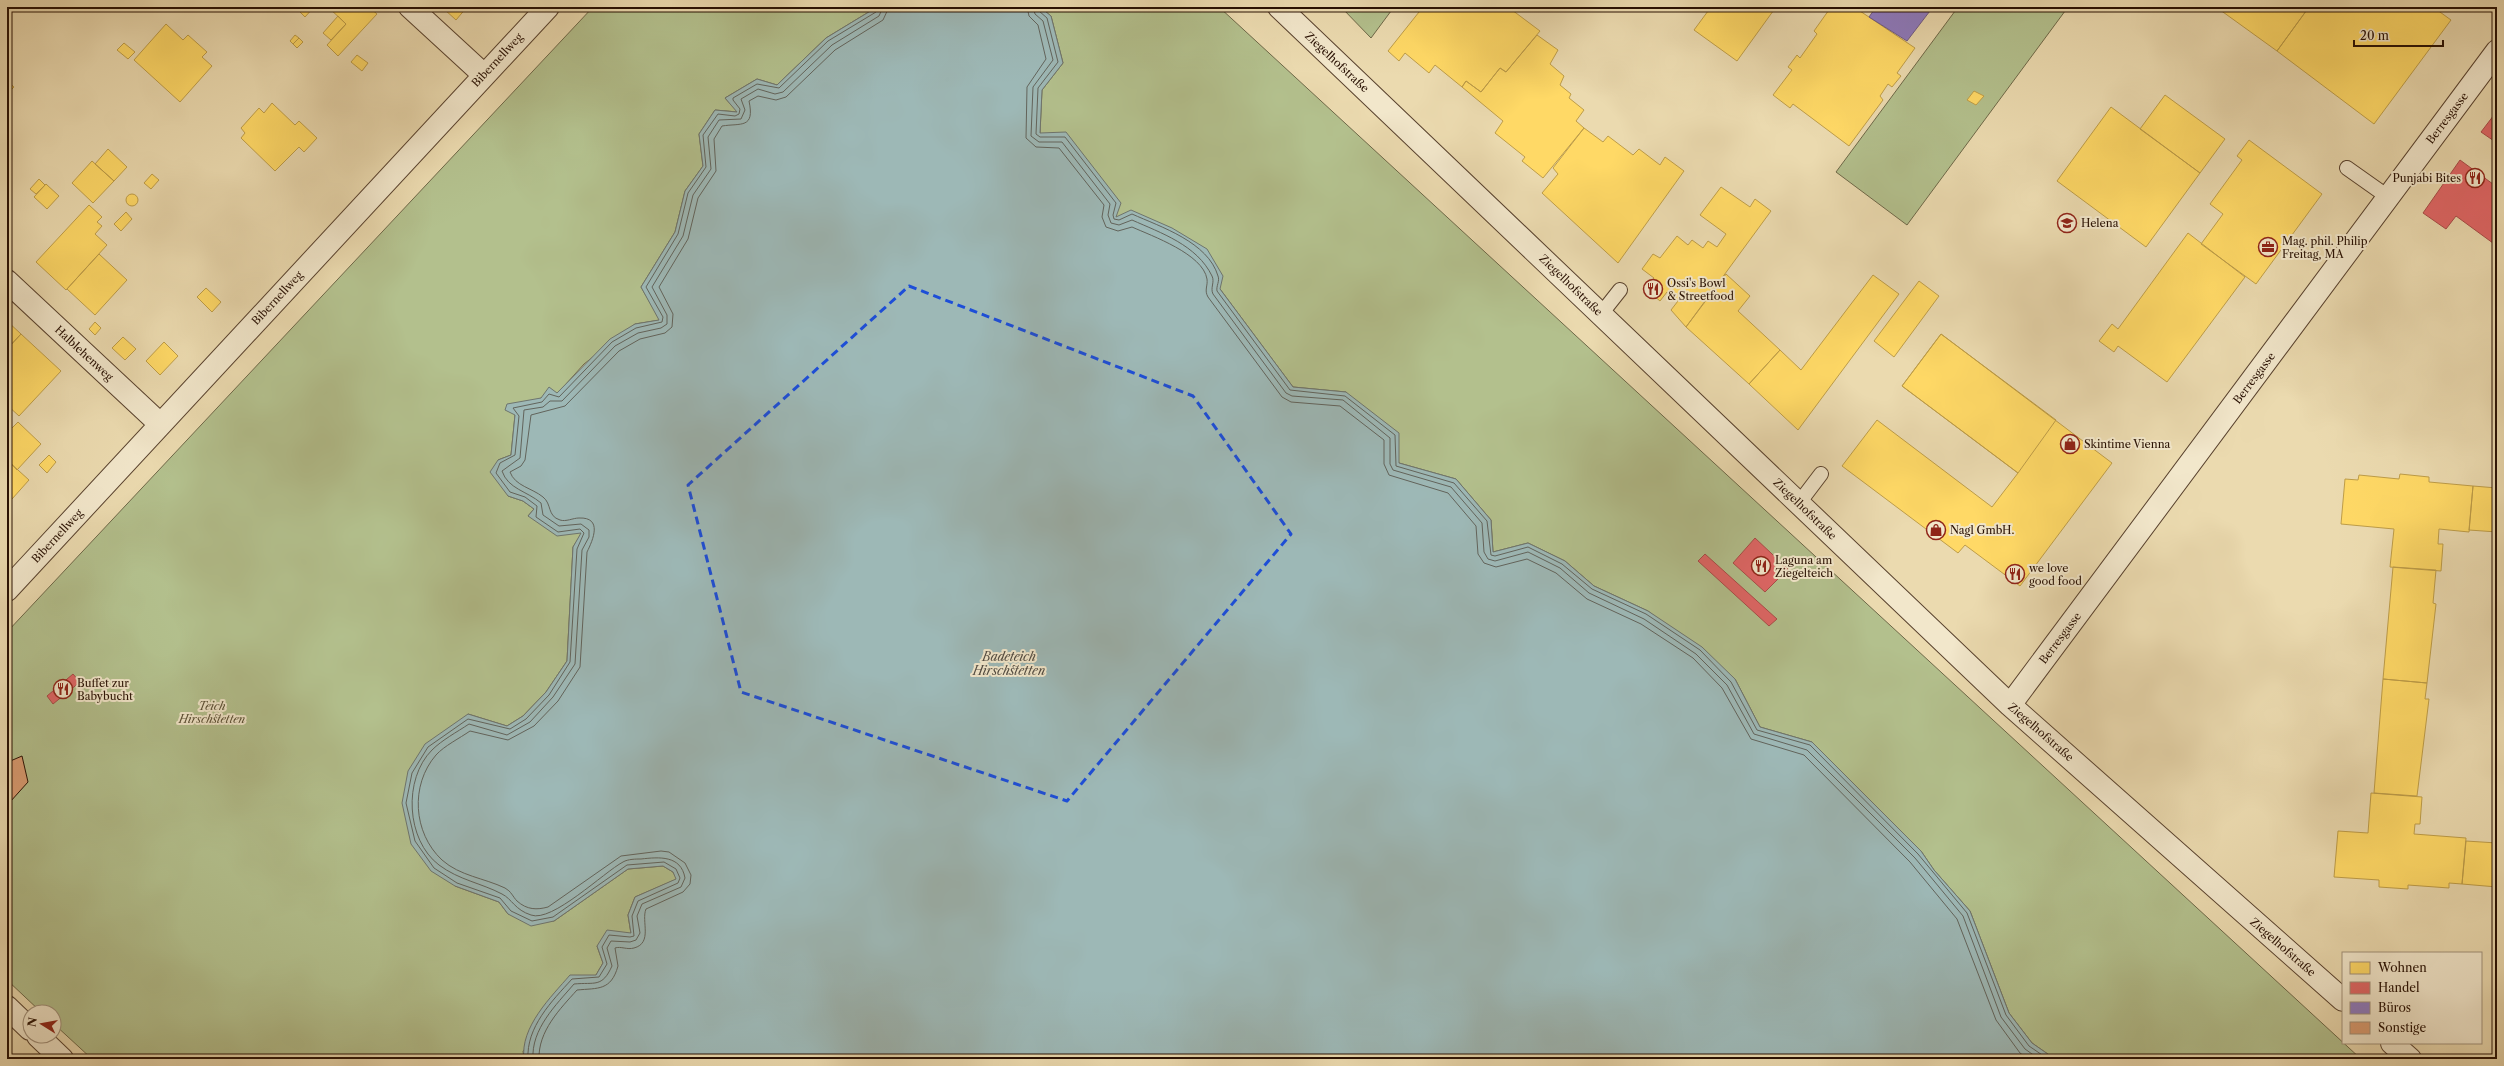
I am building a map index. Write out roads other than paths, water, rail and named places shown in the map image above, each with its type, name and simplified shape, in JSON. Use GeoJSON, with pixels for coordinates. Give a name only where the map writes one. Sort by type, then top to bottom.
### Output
{"type":"FeatureCollection","features":[{"type":"Feature","properties":{"kind":"street"},"geometry":{"type":"LineString","coordinates":[[410,7],[484,75]]}},
{"type":"Feature","properties":{"kind":"street","name":"Bibernellweg"},"geometry":{"type":"LineString","coordinates":[[7,590],[548,7]]}},
{"type":"Feature","properties":{"kind":"street","name":"Ziegelhofstraße"},"geometry":{"type":"LineString","coordinates":[[1279,7],[2010,705],[2342,999]]}},
{"type":"Feature","properties":{"kind":"street","name":"Berresgasse"},"geometry":{"type":"LineString","coordinates":[[2010,705],[2497,51]]}},
{"type":"Feature","properties":{"kind":"street","name":"Halblehenweg"},"geometry":{"type":"LineString","coordinates":[[7,281],[160,424]]}},
{"type":"Feature","properties":{"kind":"street"},"geometry":{"type":"LineString","coordinates":[[7,1007],[22,1021]]}},
{"type":"Feature","properties":{"kind":"street"},"geometry":{"type":"LineString","coordinates":[[46,1044],[62,1059]]}},
{"type":"Feature","properties":{"kind":"street"},"geometry":{"type":"LineString","coordinates":[[2393,1044],[2410,1059]]}},
{"type":"Feature","properties":{"kind":"lane"},"geometry":{"type":"LineString","coordinates":[[2347,168],[2388,197]]}},
{"type":"Feature","properties":{"kind":"lane"},"geometry":{"type":"LineString","coordinates":[[1602,314],[1620,290]]}},
{"type":"Feature","properties":{"kind":"lane"},"geometry":{"type":"LineString","coordinates":[[1799,504],[1821,474]]}},
{"type":"Feature","properties":{"kind":"water","name":"Badeteich Hirschstetten"},"geometry":{"type":"Polygon","coordinates":[[[877,7],[1040,7],[1051,16],[1063,63],[1042,90],[1040,133],[1066,132],[1121,203],[1116,217],[1131,210],[1172,228],[1207,249],[1223,276],[1220,289],[1293,387],[1346,392],[1399,433],[1399,463],[1456,479],[1491,520],[1493,552],[1528,543],[1565,561],[1594,586],[1648,611],[1702,647],[1735,679],[1760,727],[1812,742],[1921,851],[1934,870],[1970,911],[2009,1013],[2032,1043],[2055,1059],[524,1059],[524,1047],[532,1024],[538,1013],[554,993],[570,975],[596,975],[603,963],[597,946],[607,930],[631,933],[628,915],[635,897],[676,879],[673,872],[663,866],[628,869],[554,921],[531,926],[508,914],[499,902],[455,886],[431,871],[411,844],[402,803],[408,771],[425,744],[468,714],[507,726],[523,716],[546,692],[567,661],[573,547],[581,533],[557,536],[528,516],[534,509],[523,501],[508,496],[490,472],[498,460],[511,455],[515,415],[505,410],[507,404],[541,398],[549,387],[557,393],[610,339],[635,324],[659,320],[641,287],[675,232],[685,191],[703,166],[699,134],[715,110],[737,112],[725,98],[757,79],[777,85],[826,38],[877,7]]]}},
{"type":"Feature","properties":{"kind":"place","name":"Punjabi Bites"},"geometry":{"type":"Point","coordinates":[2475,178]}},
{"type":"Feature","properties":{"kind":"place","name":"Helena"},"geometry":{"type":"Point","coordinates":[2067,223]}},
{"type":"Feature","properties":{"kind":"place","name":"Mag. phil. Philip Freitag, MA"},"geometry":{"type":"Point","coordinates":[2268,247]}},
{"type":"Feature","properties":{"kind":"place","name":"Ossi's Bowl & Streetfood"},"geometry":{"type":"Point","coordinates":[1653,289]}},
{"type":"Feature","properties":{"kind":"place","name":"Skintime Vienna"},"geometry":{"type":"Point","coordinates":[2070,444]}},
{"type":"Feature","properties":{"kind":"place","name":"Nagl GmbH."},"geometry":{"type":"Point","coordinates":[1936,530]}},
{"type":"Feature","properties":{"kind":"place","name":"Laguna am Ziegelteich"},"geometry":{"type":"Point","coordinates":[1761,566]}},
{"type":"Feature","properties":{"kind":"place","name":"we love good food"},"geometry":{"type":"Point","coordinates":[2015,574]}},
{"type":"Feature","properties":{"kind":"place","name":"Buffet zur Babybucht"},"geometry":{"type":"Point","coordinates":[63,689]}},
{"type":"Feature","properties":{"kind":"park label","name":"Teich Hirschstetten"},"geometry":{"type":"Point","coordinates":[212,712]}}]}
